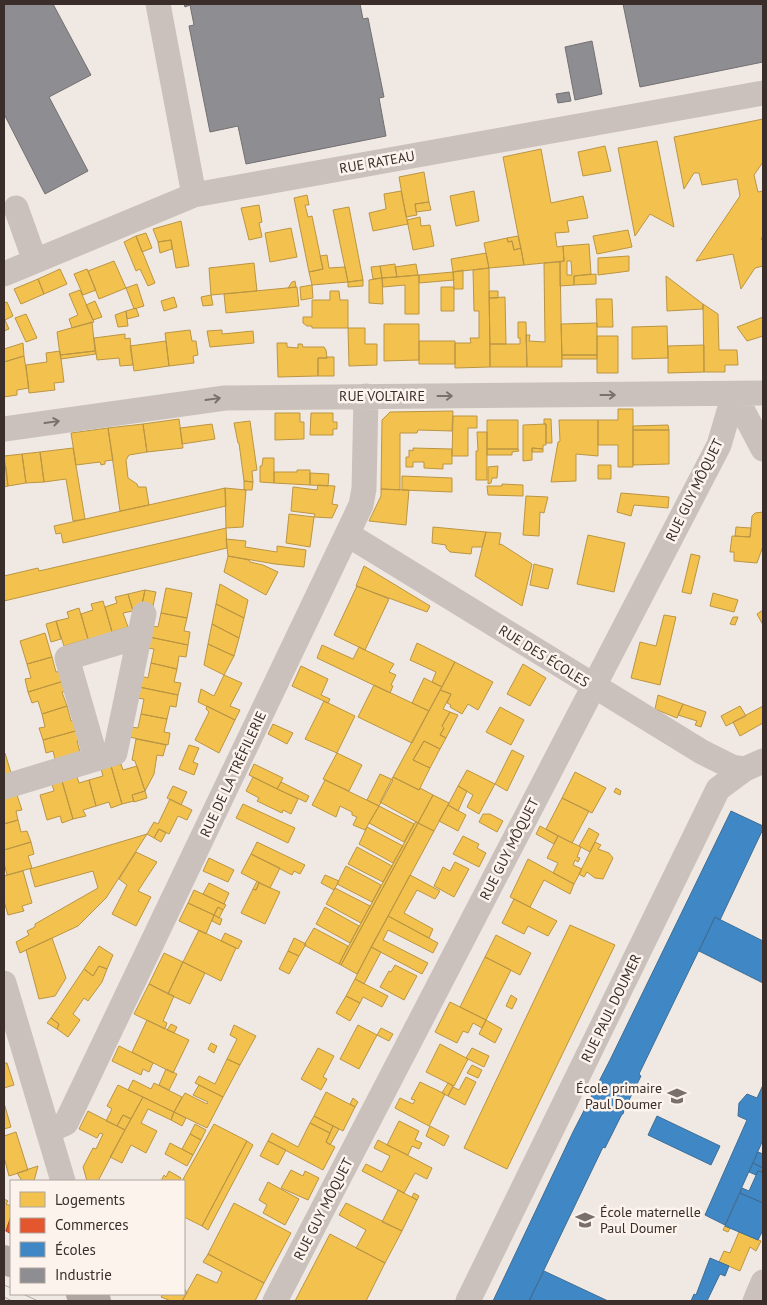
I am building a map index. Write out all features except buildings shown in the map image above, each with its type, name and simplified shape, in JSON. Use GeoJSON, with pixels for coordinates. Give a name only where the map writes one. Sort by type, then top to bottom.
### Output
{"type":"FeatureCollection","features":[{"type":"Feature","properties":{"kind":"main road"},"geometry":{"type":"LineString","coordinates":[[82,1295],[97,1301]]}},
{"type":"Feature","properties":{"kind":"street"},"geometry":{"type":"LineString","coordinates":[[158,4],[194,195]]}},
{"type":"Feature","properties":{"kind":"street","name":"RUE RATEAU"},"geometry":{"type":"LineString","coordinates":[[4,274],[194,195],[763,93]]}},
{"type":"Feature","properties":{"kind":"street"},"geometry":{"type":"LineString","coordinates":[[16,208],[35,261]]}},
{"type":"Feature","properties":{"kind":"street"},"geometry":{"type":"LineString","coordinates":[[734,394],[763,449]]}},
{"type":"Feature","properties":{"kind":"street","name":"RUE GUY MÔQUET"},"geometry":{"type":"LineString","coordinates":[[275,1301],[719,445],[734,394]]}},
{"type":"Feature","properties":{"kind":"street","name":"RUE VOLTAIRE"},"geometry":{"type":"LineString","coordinates":[[4,429],[225,398],[763,394]]}},
{"type":"Feature","properties":{"kind":"street","name":"RUE DE LA TRÉFILERIE"},"geometry":{"type":"LineString","coordinates":[[48,1131],[66,1123],[361,505],[364,489],[366,396]]}},
{"type":"Feature","properties":{"kind":"street","name":"RUE DES ÉCOLES"},"geometry":{"type":"LineString","coordinates":[[347,534],[718,761],[732,767],[754,765]]}},
{"type":"Feature","properties":{"kind":"street"},"geometry":{"type":"LineString","coordinates":[[4,787],[96,759],[115,753],[142,625],[67,658],[96,759]]}},
{"type":"Feature","properties":{"kind":"street","name":"RUE PAUL DOUMER"},"geometry":{"type":"LineString","coordinates":[[468,1301],[718,789],[754,765]]}},
{"type":"Feature","properties":{"kind":"street"},"geometry":{"type":"LineString","coordinates":[[4,983],[64,1180]]}},
{"type":"Feature","properties":{"kind":"street"},"geometry":{"type":"LineString","coordinates":[[755,1301],[763,1282]]}},
{"type":"Feature","properties":{"kind":"tram line"},"geometry":{"type":"LineString","coordinates":[[4,1285],[10,1288]]}},
{"type":"Feature","properties":{"kind":"tram line"},"geometry":{"type":"LineString","coordinates":[[25,1295],[38,1301]]}},
{"type":"Feature","properties":{"kind":"tram line"},"geometry":{"type":"LineString","coordinates":[[4,1297],[12,1301]]}},
{"type":"Feature","properties":{"kind":"place","name":"École primaire Paul Doumer"},"geometry":{"type":"Point","coordinates":[677,1096]}},
{"type":"Feature","properties":{"kind":"place","name":"École maternelle Paul Doumer"},"geometry":{"type":"Point","coordinates":[585,1220]}}]}
